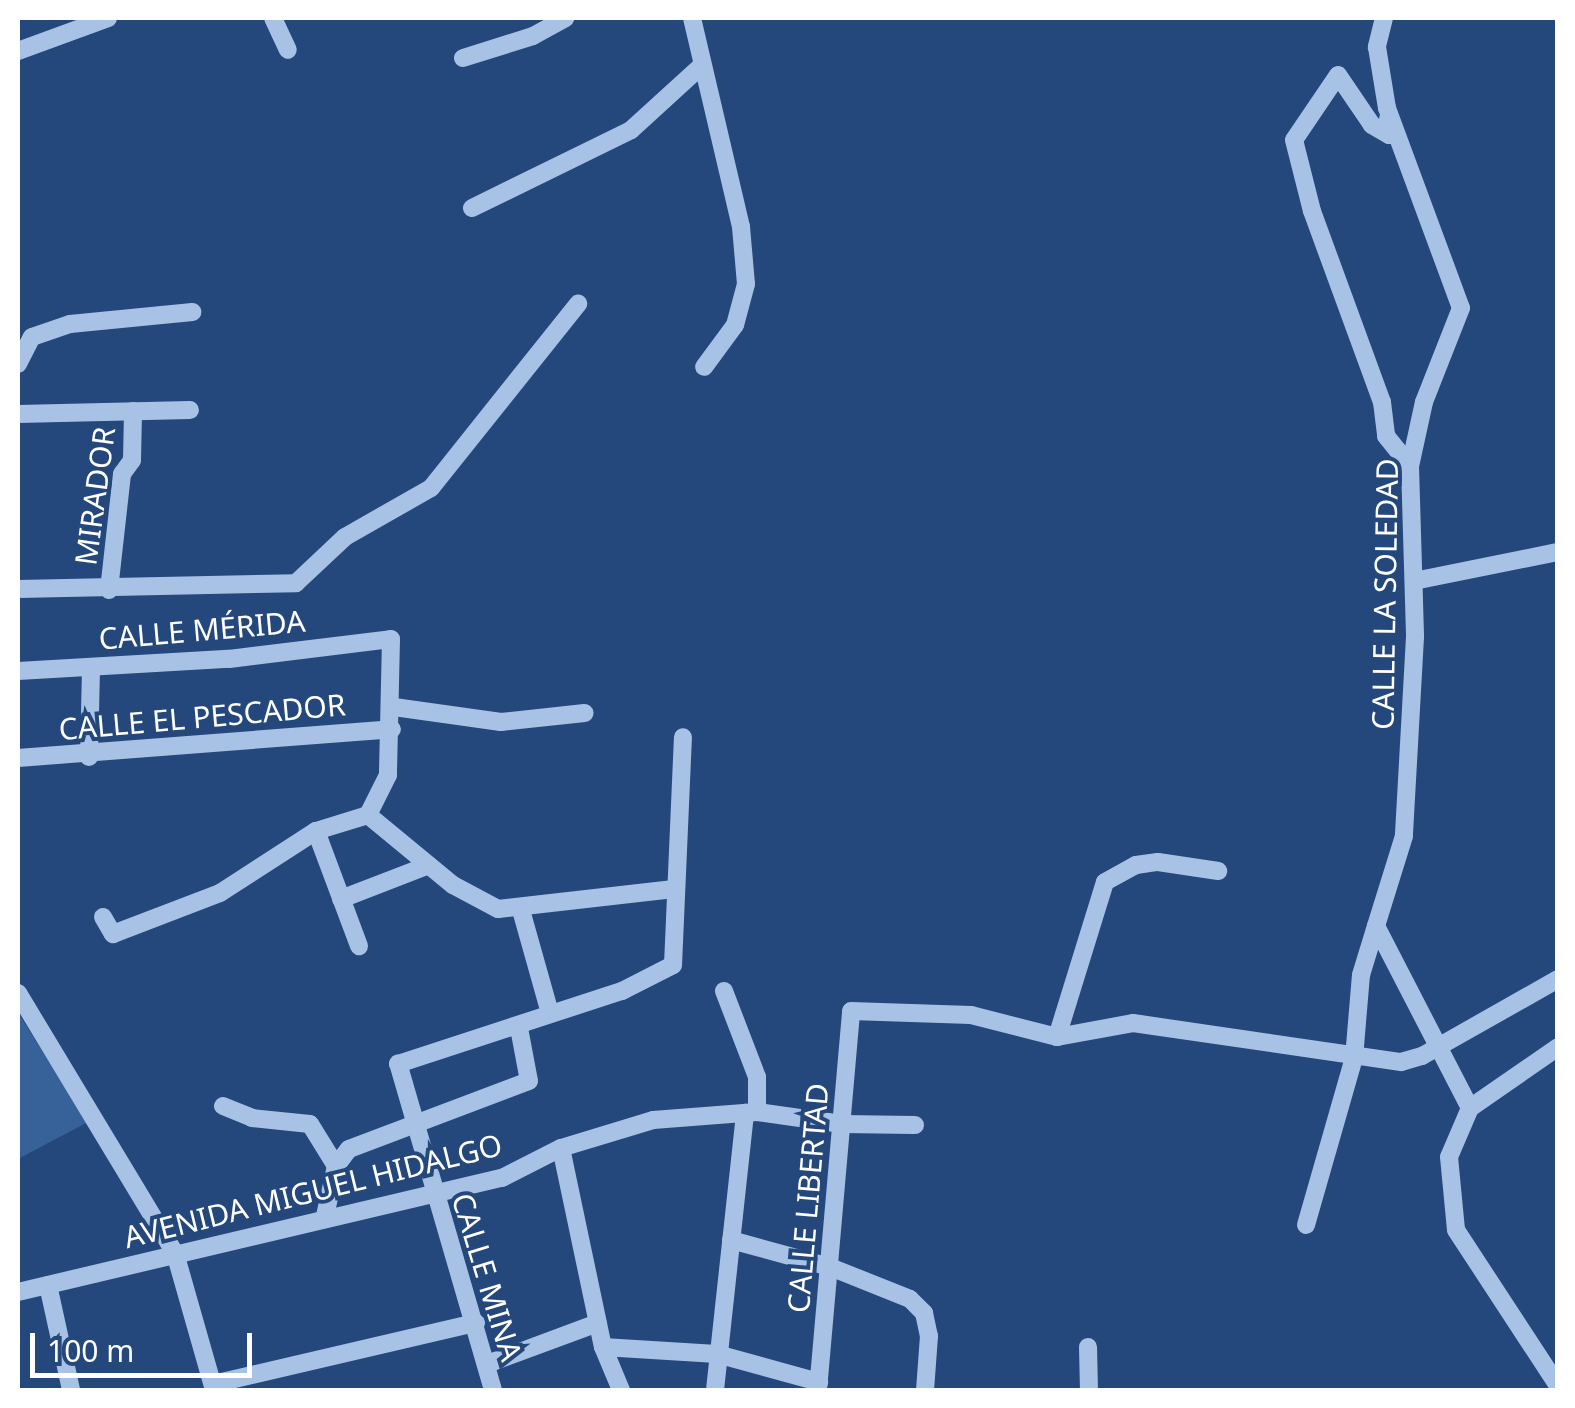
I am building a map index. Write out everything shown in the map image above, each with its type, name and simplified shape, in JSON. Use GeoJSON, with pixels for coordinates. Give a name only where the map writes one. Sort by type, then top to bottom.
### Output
{"type":"FeatureCollection","features":[{"type":"Feature","properties":{"kind":"street"},"geometry":{"type":"LineString","coordinates":[[18,50],[108,18]]}},
{"type":"Feature","properties":{"kind":"street"},"geometry":{"type":"LineString","coordinates":[[273,18],[288,50]]}},
{"type":"Feature","properties":{"kind":"street"},"geometry":{"type":"LineString","coordinates":[[463,58],[533,36],[565,18]]}},
{"type":"Feature","properties":{"kind":"street"},"geometry":{"type":"LineString","coordinates":[[692,18],[700,68],[741,226],[746,284],[735,325],[704,367]]}},
{"type":"Feature","properties":{"kind":"street","name":"CALLE LA SOLEDAD"},"geometry":{"type":"LineString","coordinates":[[1306,1225],[1354,1058],[1361,976],[1404,836],[1414,580],[1410,466],[1424,402],[1461,308],[1387,108],[1377,47],[1384,18]]}},
{"type":"Feature","properties":{"kind":"street"},"geometry":{"type":"LineString","coordinates":[[472,208],[614,140],[700,68]]}},
{"type":"Feature","properties":{"kind":"street"},"geometry":{"type":"LineString","coordinates":[[1387,108],[1389,135],[1372,125],[1338,75],[1294,140],[1312,211],[1382,402],[1386,436],[1410,466]]}},
{"type":"Feature","properties":{"kind":"street"},"geometry":{"type":"LineString","coordinates":[[18,589],[296,583],[344,537],[431,488],[578,304]]}},
{"type":"Feature","properties":{"kind":"street"},"geometry":{"type":"LineString","coordinates":[[18,364],[32,337],[70,324],[192,312]]}},
{"type":"Feature","properties":{"kind":"street"},"geometry":{"type":"LineString","coordinates":[[18,414],[190,410]]}},
{"type":"Feature","properties":{"kind":"street","name":"MIRADOR"},"geometry":{"type":"LineString","coordinates":[[110,590],[122,474],[132,460],[133,411]]}},
{"type":"Feature","properties":{"kind":"street"},"geometry":{"type":"LineString","coordinates":[[1414,580],[1558,552]]}},
{"type":"Feature","properties":{"kind":"street","name":"CALLE MÉRIDA"},"geometry":{"type":"LineString","coordinates":[[18,671],[91,668],[391,638],[394,707]]}},
{"type":"Feature","properties":{"kind":"street"},"geometry":{"type":"LineString","coordinates":[[89,757],[91,668]]}},
{"type":"Feature","properties":{"kind":"street"},"geometry":{"type":"LineString","coordinates":[[103,917],[113,934],[220,892],[316,831],[368,815],[388,776],[394,707],[500,722],[584,713]]}},
{"type":"Feature","properties":{"kind":"street","name":"CALLE EL PESCADOR"},"geometry":{"type":"LineString","coordinates":[[18,758],[89,757],[392,729]]}},
{"type":"Feature","properties":{"kind":"street"},"geometry":{"type":"LineString","coordinates":[[325,1216],[336,1166],[349,1148],[418,1118],[528,1081],[519,1028],[550,1013],[622,991],[673,965],[683,737]]}},
{"type":"Feature","properties":{"kind":"street"},"geometry":{"type":"LineString","coordinates":[[368,815],[429,865],[498,909],[522,910],[674,888]]}},
{"type":"Feature","properties":{"kind":"street"},"geometry":{"type":"LineString","coordinates":[[316,831],[359,946]]}},
{"type":"Feature","properties":{"kind":"street"},"geometry":{"type":"LineString","coordinates":[[1218,871],[1158,862],[1136,864],[1105,882],[1056,1037],[1133,1023],[1401,1062],[1558,979]]}},
{"type":"Feature","properties":{"kind":"street"},"geometry":{"type":"LineString","coordinates":[[341,899],[429,865]]}},
{"type":"Feature","properties":{"kind":"street"},"geometry":{"type":"LineString","coordinates":[[522,910],[550,1013]]}},
{"type":"Feature","properties":{"kind":"street"},"geometry":{"type":"LineString","coordinates":[[1376,926],[1470,1108]]}},
{"type":"Feature","properties":{"kind":"street"},"geometry":{"type":"LineString","coordinates":[[715,1390],[731,1240],[757,1077],[724,990]]}},
{"type":"Feature","properties":{"kind":"street"},"geometry":{"type":"LineString","coordinates":[[18,993],[176,1253],[213,1387],[476,1322]]}},
{"type":"Feature","properties":{"kind":"street","name":"CALLE LIBERTAD"},"geometry":{"type":"LineString","coordinates":[[818,1386],[851,1011],[971,1015],[1056,1037]]}},
{"type":"Feature","properties":{"kind":"street","name":"CALLE MINA"},"geometry":{"type":"LineString","coordinates":[[493,1390],[476,1322],[431,1191],[418,1118],[398,1064],[519,1028]]}},
{"type":"Feature","properties":{"kind":"street"},"geometry":{"type":"LineString","coordinates":[[1558,1048],[1470,1108],[1449,1158],[1456,1230],[1558,1386]]}},
{"type":"Feature","properties":{"kind":"street"},"geometry":{"type":"LineString","coordinates":[[223,1106],[252,1118],[310,1124],[336,1166]]}},
{"type":"Feature","properties":{"kind":"street","name":"AVENIDA MIGUEL HIDALGO"},"geometry":{"type":"LineString","coordinates":[[18,1292],[431,1191],[502,1178],[561,1148],[653,1120],[751,1112],[842,1124],[915,1124]]}},
{"type":"Feature","properties":{"kind":"street"},"geometry":{"type":"LineString","coordinates":[[561,1148],[603,1347],[621,1390]]}},
{"type":"Feature","properties":{"kind":"street"},"geometry":{"type":"LineString","coordinates":[[731,1240],[830,1267],[910,1298],[924,1313],[925,1390]]}},
{"type":"Feature","properties":{"kind":"street"},"geometry":{"type":"LineString","coordinates":[[48,1285],[72,1390]]}},
{"type":"Feature","properties":{"kind":"street"},"geometry":{"type":"LineString","coordinates":[[487,1364],[598,1323]]}},
{"type":"Feature","properties":{"kind":"street"},"geometry":{"type":"LineString","coordinates":[[1088,1346],[1089,1390]]}},
{"type":"Feature","properties":{"kind":"street"},"geometry":{"type":"LineString","coordinates":[[603,1347],[717,1354],[818,1386]]}},
{"type":"Feature","properties":{"kind":"shaded area"},"geometry":{"type":"Polygon","coordinates":[[[18,1013],[88,1122],[18,1159],[18,1013]]]}}]}
